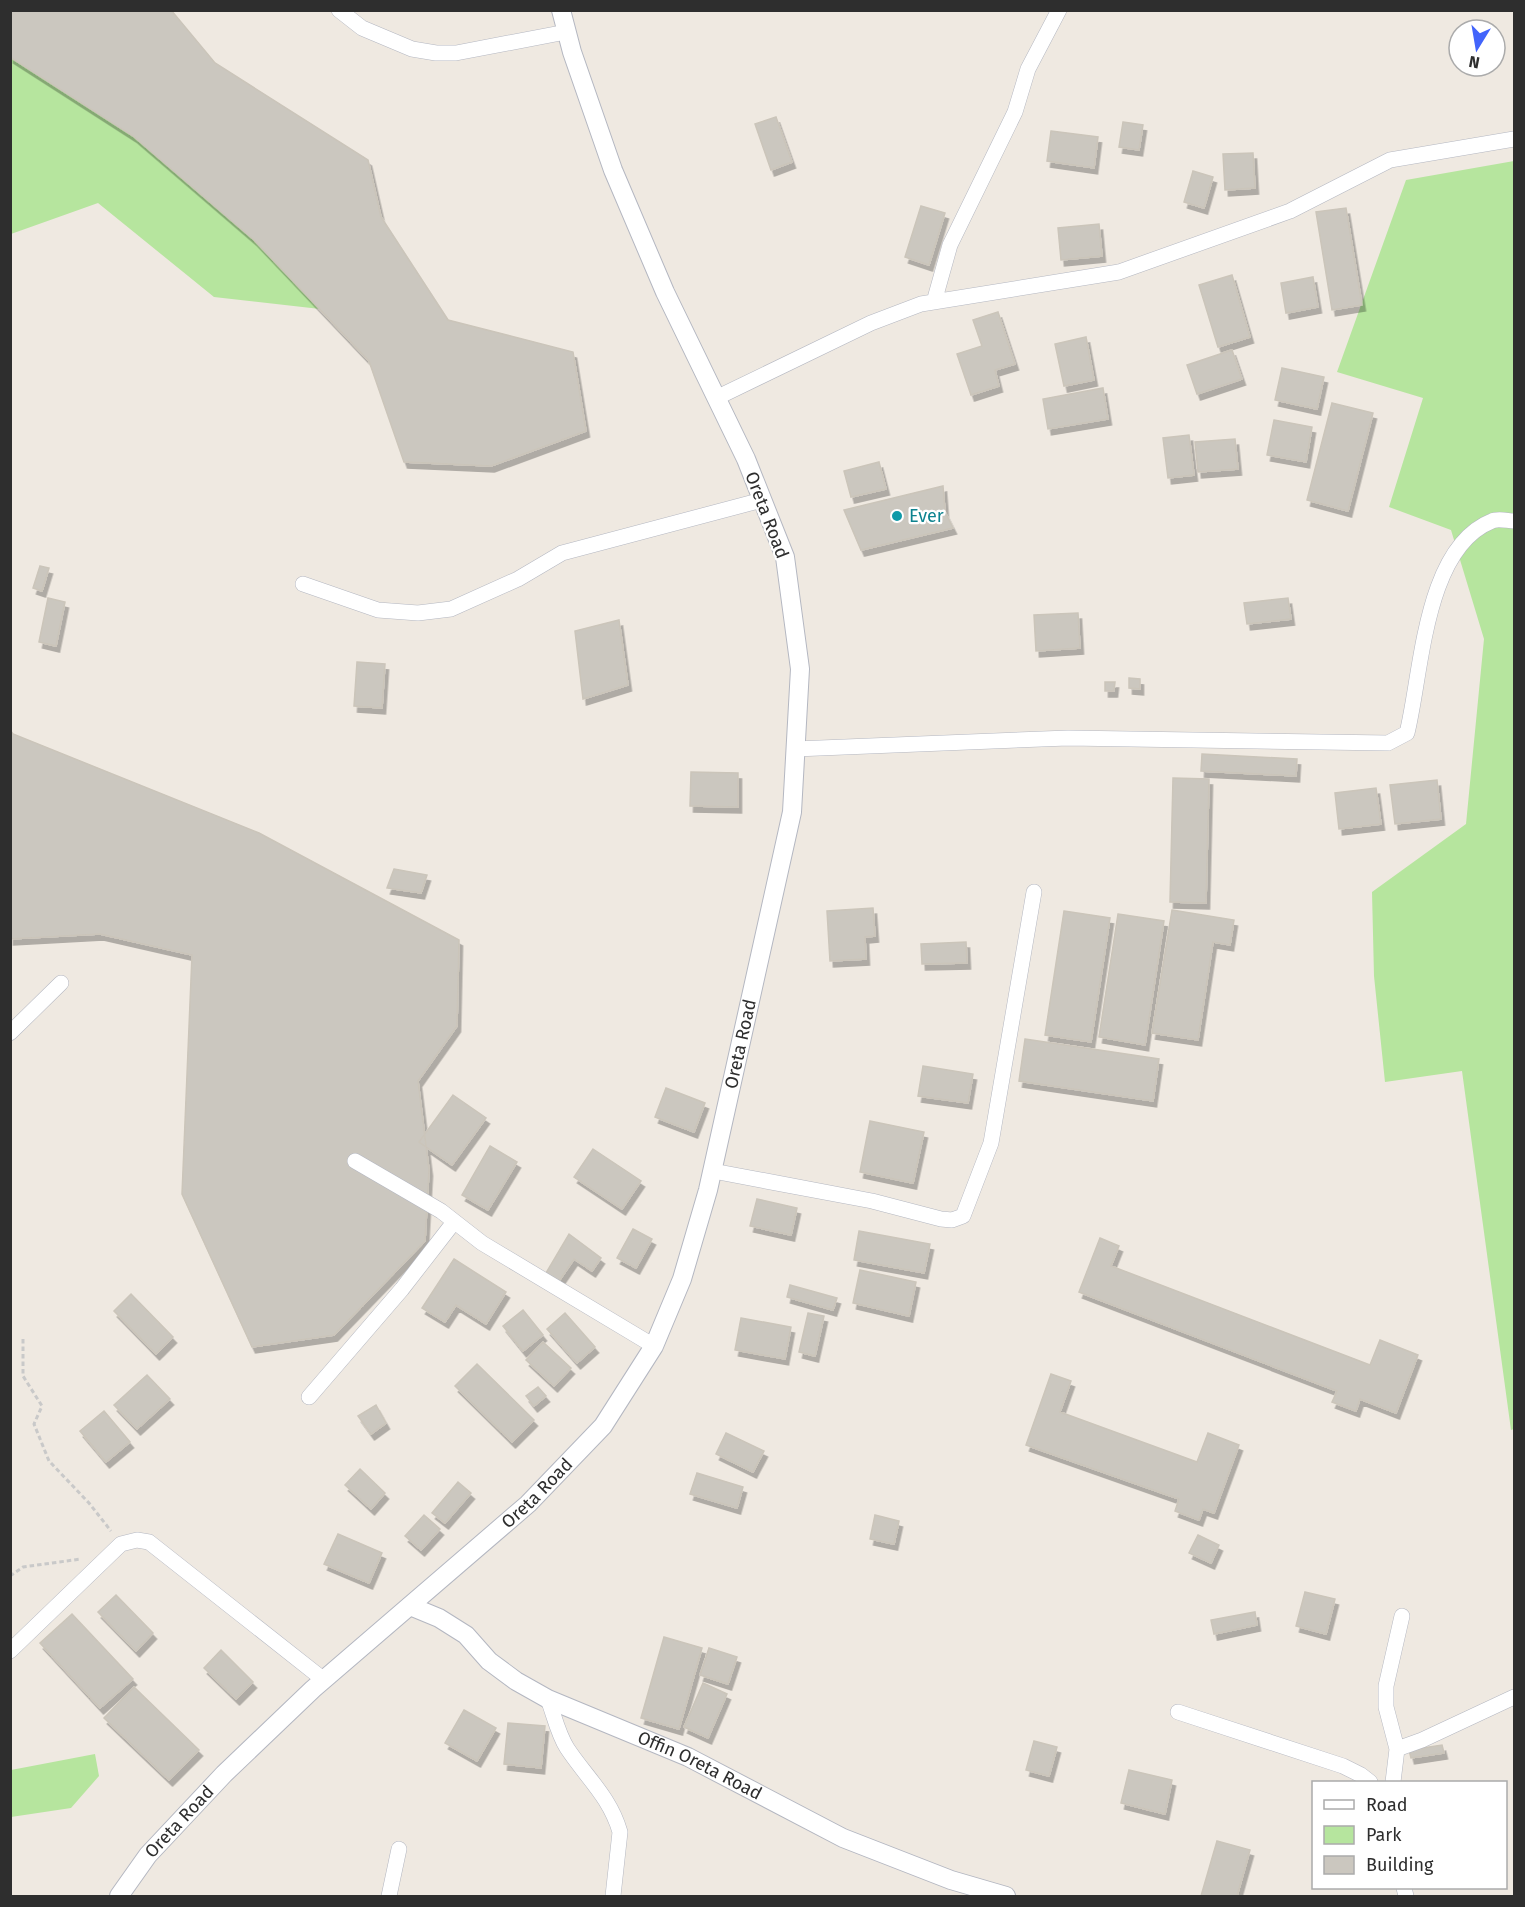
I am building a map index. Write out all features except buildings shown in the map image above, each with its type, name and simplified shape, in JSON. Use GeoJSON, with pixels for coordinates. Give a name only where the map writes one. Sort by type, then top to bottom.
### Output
{"type":"FeatureCollection","features":[{"type":"Feature","properties":{"kind":"street"},"geometry":{"type":"LineString","coordinates":[[339,10],[363,28],[412,49],[436,53],[456,53],[566,32]]}},
{"type":"Feature","properties":{"kind":"street","name":"Oreta Road"},"geometry":{"type":"LineString","coordinates":[[119,1896],[148,1855],[224,1774],[324,1680],[528,1504],[603,1426],[654,1346],[682,1279],[713,1171],[792,812],[800,669],[785,557],[762,500],[665,292],[613,170],[566,32],[561,10]]}},
{"type":"Feature","properties":{"kind":"street"},"geometry":{"type":"LineString","coordinates":[[934,302],[950,246],[1015,112],[1028,69],[1059,10]]}},
{"type":"Feature","properties":{"kind":"street"},"geometry":{"type":"LineString","coordinates":[[716,398],[871,323],[921,304],[1119,272],[1290,211],[1390,160],[1515,139]]}},
{"type":"Feature","properties":{"kind":"street"},"geometry":{"type":"LineString","coordinates":[[303,584],[378,610],[418,613],[451,609],[518,579],[562,553],[762,500]]}},
{"type":"Feature","properties":{"kind":"street"},"geometry":{"type":"LineString","coordinates":[[795,749],[1068,738],[1388,743],[1407,733],[1436,589],[1456,551],[1476,530],[1493,520],[1515,521]]}},
{"type":"Feature","properties":{"kind":"street"},"geometry":{"type":"LineString","coordinates":[[713,1171],[872,1202],[941,1219],[952,1220],[963,1216],[991,1143],[1034,892]]}},
{"type":"Feature","properties":{"kind":"street"},"geometry":{"type":"LineString","coordinates":[[10,1033],[61,983]]}},
{"type":"Feature","properties":{"kind":"street"},"geometry":{"type":"LineString","coordinates":[[355,1161],[441,1211],[482,1243],[654,1346]]}},
{"type":"Feature","properties":{"kind":"street"},"geometry":{"type":"LineString","coordinates":[[309,1397],[402,1289],[454,1222]]}},
{"type":"Feature","properties":{"kind":"street"},"geometry":{"type":"LineString","coordinates":[[10,1651],[121,1544],[137,1540],[149,1542],[324,1680]]}},
{"type":"Feature","properties":{"kind":"street","name":"Offin Oreta Road"},"geometry":{"type":"LineString","coordinates":[[410,1605],[439,1618],[466,1635],[489,1661],[516,1681],[548,1699],[688,1757],[843,1838],[951,1880],[1006,1896]]}},
{"type":"Feature","properties":{"kind":"street"},"geometry":{"type":"LineString","coordinates":[[1394,1781],[1397,1749],[1386,1707],[1386,1686],[1402,1616]]}},
{"type":"Feature","properties":{"kind":"street"},"geometry":{"type":"LineString","coordinates":[[1397,1749],[1422,1740],[1515,1697]]}},
{"type":"Feature","properties":{"kind":"street"},"geometry":{"type":"LineString","coordinates":[[548,1699],[566,1747],[599,1788],[617,1822],[620,1832],[613,1896]]}},
{"type":"Feature","properties":{"kind":"street"},"geometry":{"type":"LineString","coordinates":[[1178,1712],[1343,1766],[1369,1781]]}},
{"type":"Feature","properties":{"kind":"street"},"geometry":{"type":"LineString","coordinates":[[389,1896],[399,1849]]}},
{"type":"Feature","properties":{"kind":"path"},"geometry":{"type":"LineString","coordinates":[[23,1339],[22,1376],[42,1406],[34,1424],[49,1461],[89,1503],[121,1544]]}},
{"type":"Feature","properties":{"kind":"path"},"geometry":{"type":"LineString","coordinates":[[10,1576],[24,1567],[72,1559],[107,1558]]}},
{"type":"Feature","properties":{"kind":"green space"},"geometry":{"type":"Polygon","coordinates":[[[10,57],[133,136],[254,240],[320,309],[214,297],[98,203],[11,234],[10,57]]]}},
{"type":"Feature","properties":{"kind":"green space"},"geometry":{"type":"Polygon","coordinates":[[[1514,161],[1514,1429],[1511,1430],[1462,1071],[1385,1082],[1374,976],[1372,892],[1466,824],[1484,639],[1451,530],[1389,507],[1423,398],[1337,372],[1406,180],[1514,161]]]}},
{"type":"Feature","properties":{"kind":"green space"},"geometry":{"type":"Polygon","coordinates":[[[95,1754],[99,1776],[71,1808],[11,1817],[11,1770],[95,1754]]]}},
{"type":"Feature","properties":{"kind":"place","name":"Ever"},"geometry":{"type":"Point","coordinates":[897,516]}}]}
